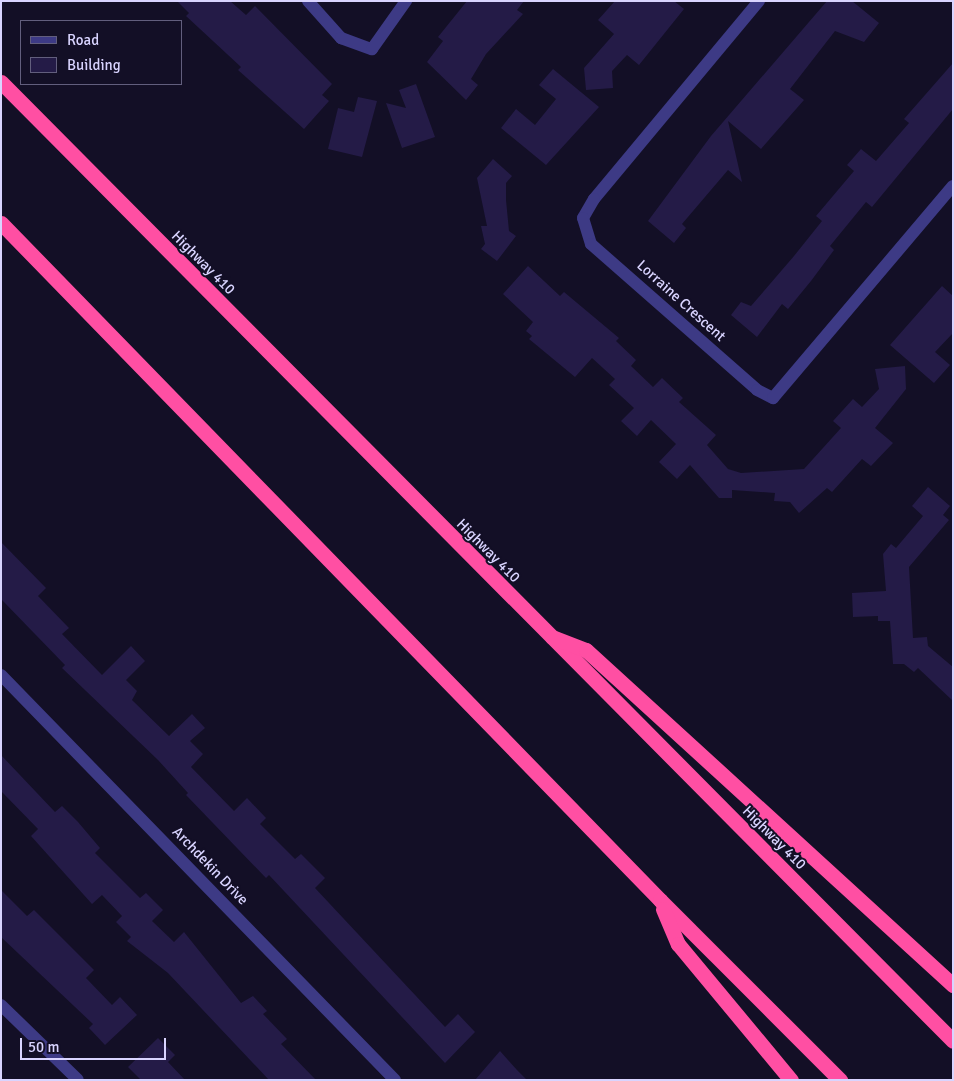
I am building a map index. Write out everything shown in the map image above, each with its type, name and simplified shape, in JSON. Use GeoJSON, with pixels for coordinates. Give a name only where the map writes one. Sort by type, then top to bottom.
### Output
{"type":"FeatureCollection","features":[{"type":"Feature","properties":{"kind":"highway","name":"Highway 410"},"geometry":{"type":"LineString","coordinates":[[1,82],[546,635],[953,1041]]}},
{"type":"Feature","properties":{"kind":"highway"},"geometry":{"type":"LineString","coordinates":[[1,224],[660,900],[840,1080]]}},
{"type":"Feature","properties":{"kind":"highway"},"geometry":{"type":"LineString","coordinates":[[546,635],[586,650],[953,986]]}},
{"type":"Feature","properties":{"kind":"highway"},"geometry":{"type":"LineString","coordinates":[[660,900],[678,944],[791,1080]]}},
{"type":"Feature","properties":{"kind":"street"},"geometry":{"type":"LineString","coordinates":[[308,1],[341,38],[372,49],[406,1]]}},
{"type":"Feature","properties":{"kind":"street","name":"Lorraine Crescent"},"geometry":{"type":"LineString","coordinates":[[759,1],[594,198],[583,218],[591,244],[757,390],[773,398],[953,186]]}},
{"type":"Feature","properties":{"kind":"street","name":"Archdekin Drive"},"geometry":{"type":"LineString","coordinates":[[1,675],[395,1080]]}},
{"type":"Feature","properties":{"kind":"street"},"geometry":{"type":"LineString","coordinates":[[1,1005],[78,1080]]}},
{"type":"Feature","properties":{"kind":"building"},"geometry":{"type":"Polygon","coordinates":[[[177,1],[230,1],[246,15],[255,6],[332,84],[322,95],[329,101],[304,129],[238,70],[241,67],[186,16],[189,13],[177,1]]]}},
{"type":"Feature","properties":{"kind":"building"},"geometry":{"type":"Polygon","coordinates":[[[467,1],[524,1],[517,10],[523,14],[486,54],[471,79],[478,85],[466,100],[427,62],[443,41],[438,37],[467,1]]]}},
{"type":"Feature","properties":{"kind":"building"},"geometry":{"type":"Polygon","coordinates":[[[615,1],[674,1],[684,9],[639,65],[627,55],[612,71],[613,88],[586,90],[584,68],[614,34],[598,20],[615,1]]]}},
{"type":"Feature","properties":{"kind":"building"},"geometry":{"type":"Polygon","coordinates":[[[827,1],[852,1],[879,23],[864,42],[835,31],[790,89],[804,100],[761,149],[728,121],[742,182],[728,170],[682,224],[686,228],[674,243],[648,221],[711,136],[827,1]]]}},
{"type":"Feature","properties":{"kind":"building"},"geometry":{"type":"Polygon","coordinates":[[[953,63],[953,109],[872,207],[866,202],[830,246],[834,250],[811,281],[788,309],[782,304],[757,337],[731,315],[741,302],[751,306],[822,221],[816,216],[854,171],[847,165],[861,149],[876,161],[909,123],[904,119],[953,63]]]}},
{"type":"Feature","properties":{"kind":"building"},"geometry":{"type":"Polygon","coordinates":[[[553,69],[599,107],[546,165],[501,128],[516,109],[535,125],[556,99],[539,85],[553,69]]]}},
{"type":"Feature","properties":{"kind":"building"},"geometry":{"type":"Polygon","coordinates":[[[416,84],[435,137],[402,148],[386,103],[406,108],[399,90],[416,84]]]}},
{"type":"Feature","properties":{"kind":"building"},"geometry":{"type":"Polygon","coordinates":[[[358,97],[377,101],[362,157],[328,149],[338,108],[354,112],[358,97]]]}},
{"type":"Feature","properties":{"kind":"building"},"geometry":{"type":"Polygon","coordinates":[[[493,159],[512,176],[506,183],[506,200],[509,231],[516,236],[497,261],[481,249],[485,244],[481,226],[487,226],[477,178],[493,159]]]}},
{"type":"Feature","properties":{"kind":"building"},"geometry":{"type":"Polygon","coordinates":[[[528,266],[560,296],[564,292],[619,338],[616,341],[636,360],[631,366],[653,387],[662,378],[683,398],[679,402],[716,435],[707,445],[728,469],[741,473],[804,469],[841,428],[833,421],[853,399],[862,407],[879,389],[875,369],[905,366],[906,389],[875,428],[893,443],[871,466],[862,459],[832,492],[827,488],[799,513],[790,502],[774,501],[775,493],[732,490],[732,498],[719,498],[690,465],[677,479],[659,462],[676,444],[651,420],[637,436],[621,421],[634,408],[609,385],[615,379],[592,358],[575,377],[529,339],[532,336],[526,331],[533,322],[503,294],[528,266]]]}},
{"type":"Feature","properties":{"kind":"building"},"geometry":{"type":"Polygon","coordinates":[[[942,286],[953,296],[953,333],[935,352],[950,365],[934,383],[890,345],[942,286]]]}},
{"type":"Feature","properties":{"kind":"building"},"geometry":{"type":"Polygon","coordinates":[[[928,487],[950,506],[943,515],[949,520],[909,567],[913,638],[927,637],[928,646],[953,667],[953,701],[918,668],[914,672],[904,664],[893,664],[890,621],[878,621],[878,616],[853,617],[852,593],[886,591],[883,554],[891,544],[896,548],[923,516],[912,506],[928,487]]]}},
{"type":"Feature","properties":{"kind":"building"},"geometry":{"type":"Polygon","coordinates":[[[1,542],[46,588],[38,596],[69,628],[62,634],[102,675],[131,646],[145,661],[126,680],[137,691],[132,700],[169,736],[192,714],[205,728],[190,741],[203,754],[191,767],[234,811],[247,798],[266,818],[260,824],[295,859],[301,854],[325,878],[315,888],[445,1027],[458,1014],[475,1032],[445,1063],[269,875],[266,878],[186,795],[188,793],[158,760],[62,668],[65,665],[1,599],[1,542]]]}},
{"type":"Feature","properties":{"kind":"building"},"geometry":{"type":"Polygon","coordinates":[[[1,755],[55,812],[62,806],[78,822],[100,848],[95,853],[140,898],[146,893],[163,910],[152,921],[174,942],[184,932],[241,1003],[253,996],[267,1011],[263,1014],[287,1039],[281,1044],[316,1080],[269,1080],[168,973],[127,941],[131,937],[116,922],[122,916],[102,895],[92,904],[31,836],[38,829],[1,791],[1,755]]]}},
{"type":"Feature","properties":{"kind":"building"},"geometry":{"type":"Polygon","coordinates":[[[1,890],[27,916],[34,910],[94,970],[86,978],[112,1005],[120,997],[137,1015],[105,1045],[89,1028],[93,1024],[1,937],[1,890]]]}},
{"type":"Feature","properties":{"kind":"building"},"geometry":{"type":"Polygon","coordinates":[[[158,1038],[175,1055],[168,1062],[185,1080],[141,1080],[128,1067],[158,1038]]]}},
{"type":"Feature","properties":{"kind":"building"},"geometry":{"type":"Polygon","coordinates":[[[500,1051],[517,1070],[527,1080],[475,1080],[500,1051]]]}}]}
